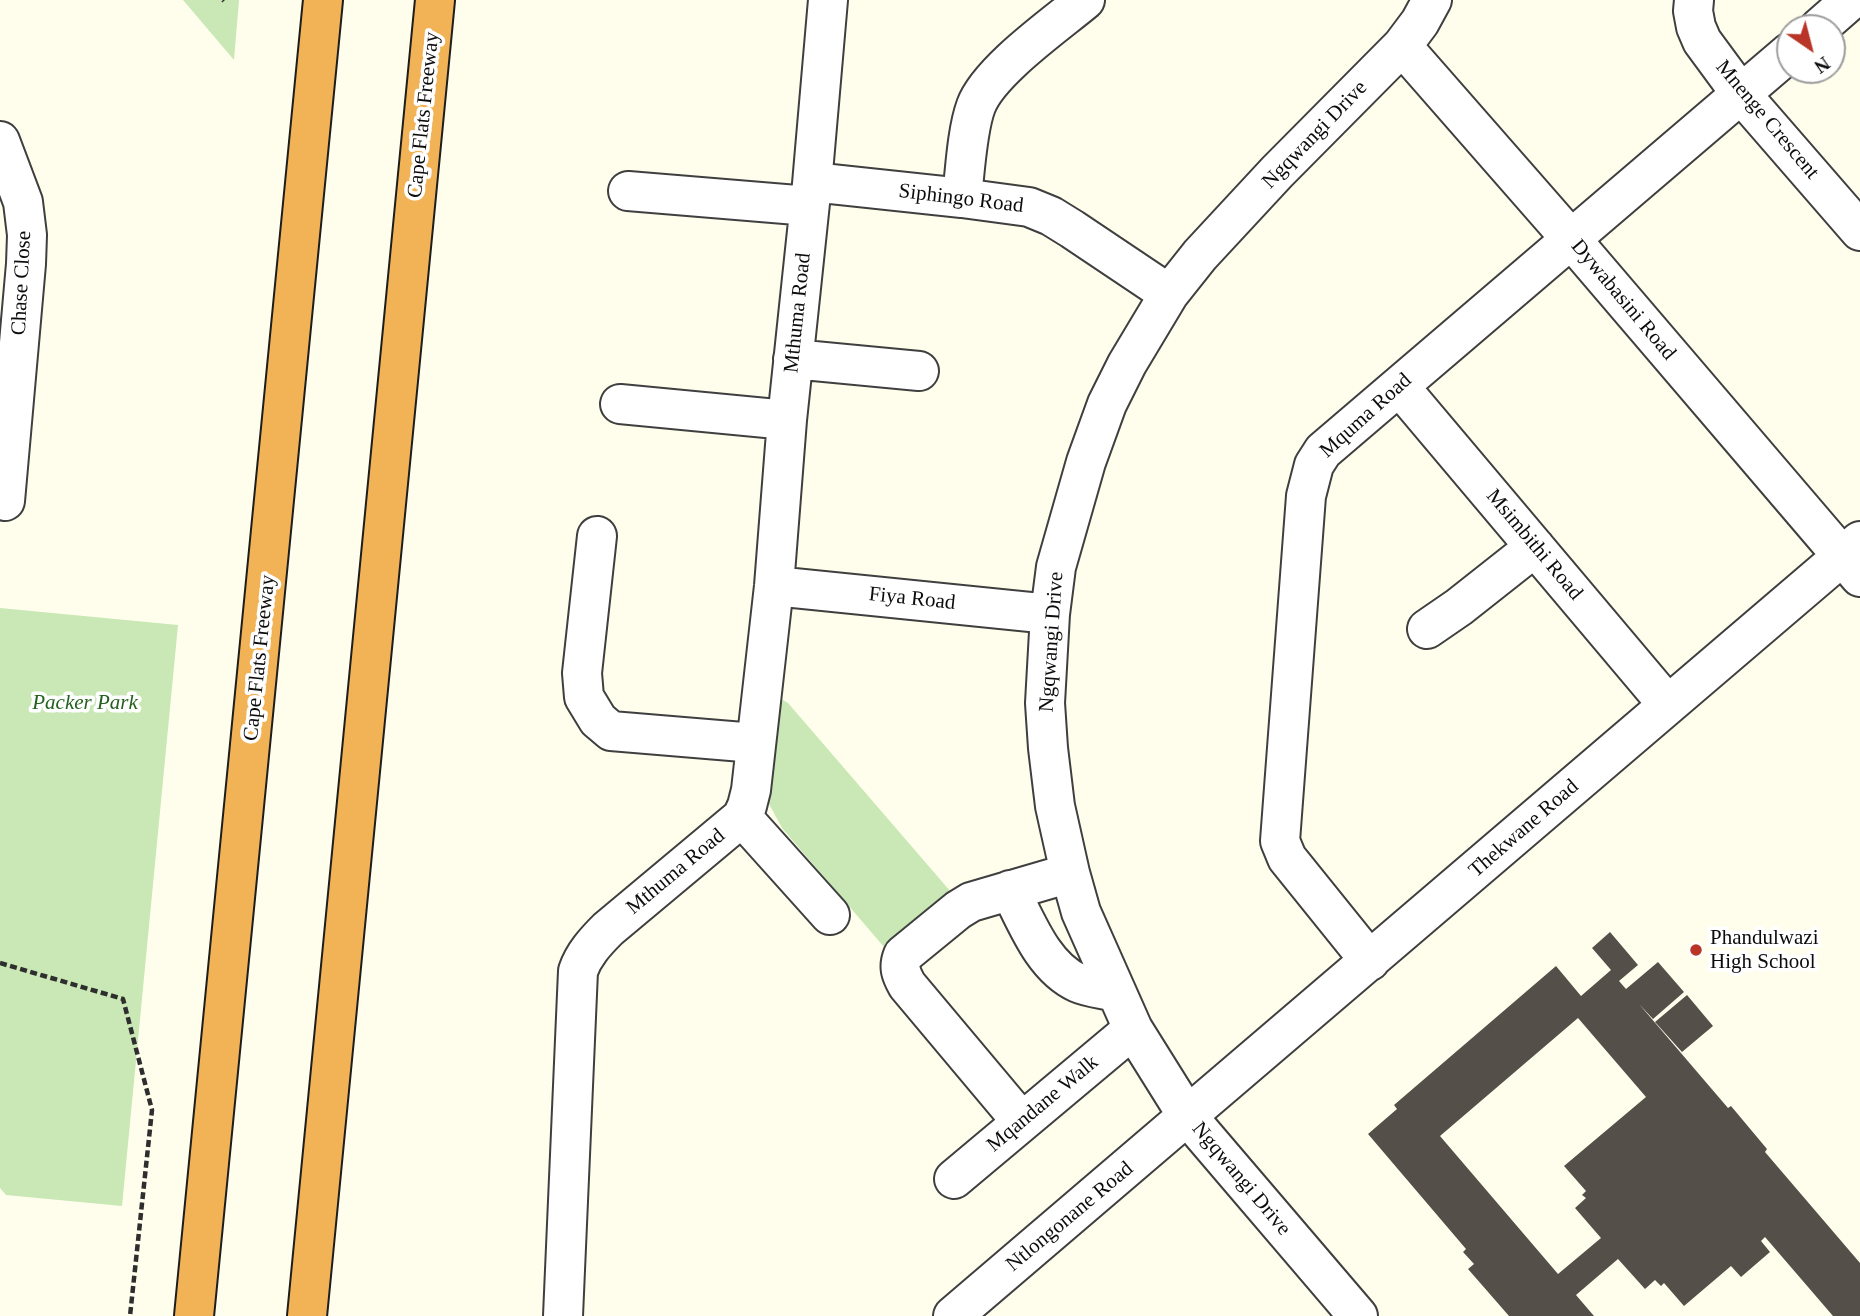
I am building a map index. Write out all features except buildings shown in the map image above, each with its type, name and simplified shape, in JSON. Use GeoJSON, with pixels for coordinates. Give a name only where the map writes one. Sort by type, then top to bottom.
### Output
{"type":"FeatureCollection","features":[{"type":"Feature","properties":{"kind":"highway","name":"Cape Flats Freeway"},"geometry":{"type":"LineString","coordinates":[[194,1316],[323,0]]}},
{"type":"Feature","properties":{"kind":"highway","name":"Cape Flats Freeway"},"geometry":{"type":"LineString","coordinates":[[307,1316],[435,0]]}},
{"type":"Feature","properties":{"kind":"street","name":"Mthuma Road"},"geometry":{"type":"LineString","coordinates":[[563,1316],[578,971],[582,958],[608,929],[742,817],[751,790],[774,586],[787,420],[828,0]]}},
{"type":"Feature","properties":{"kind":"street"},"geometry":{"type":"LineString","coordinates":[[962,198],[971,125],[983,92],[1011,61],[1085,0]]}},
{"type":"Feature","properties":{"kind":"street","name":"Ngqwangi Drive"},"geometry":{"type":"LineString","coordinates":[[1358,1316],[1188,1117],[1133,1029],[1116,992],[1081,912],[1055,806],[1045,703],[1050,614],[1060,554],[1090,450],[1107,404],[1169,294],[1208,246],[1402,46],[1432,0]]}},
{"type":"Feature","properties":{"kind":"street","name":"Mnenge Crescent"},"geometry":{"type":"LineString","coordinates":[[1694,0],[1696,27],[1741,94],[1860,231]]}},
{"type":"Feature","properties":{"kind":"street"},"geometry":{"type":"LineString","coordinates":[[1835,14],[1851,0]]}},
{"type":"Feature","properties":{"kind":"street","name":"Dywabasini Road"},"geometry":{"type":"LineString","coordinates":[[1402,46],[1854,558]]}},
{"type":"Feature","properties":{"kind":"street","name":"Mquma Road"},"geometry":{"type":"LineString","coordinates":[[1370,961],[1287,859],[1282,849],[1280,833],[1306,496],[1314,465],[1323,451],[1776,64]]}},
{"type":"Feature","properties":{"kind":"street","name":"Chase Close"},"geometry":{"type":"LineString","coordinates":[[1,149],[23,202],[27,235],[5,501]]}},
{"type":"Feature","properties":{"kind":"street","name":"Siphingo Road"},"geometry":{"type":"LineString","coordinates":[[810,195],[831,184],[1029,207],[1051,216],[1169,294]]}},
{"type":"Feature","properties":{"kind":"street"},"geometry":{"type":"LineString","coordinates":[[628,191],[810,195]]}},
{"type":"Feature","properties":{"kind":"street"},"geometry":{"type":"LineString","coordinates":[[793,359],[919,372]]}},
{"type":"Feature","properties":{"kind":"street","name":"Msimbithi Road"},"geometry":{"type":"LineString","coordinates":[[1399,386],[1668,705]]}},
{"type":"Feature","properties":{"kind":"street"},"geometry":{"type":"LineString","coordinates":[[620,404],[787,420]]}},
{"type":"Feature","properties":{"kind":"street"},"geometry":{"type":"LineString","coordinates":[[597,536],[582,673],[584,697],[598,720],[611,731],[755,743]]}},
{"type":"Feature","properties":{"kind":"street"},"geometry":{"type":"LineString","coordinates":[[1427,629],[1535,547]]}},
{"type":"Feature","properties":{"kind":"street","name":"Thekwane Road"},"geometry":{"type":"LineString","coordinates":[[1188,1117],[1668,705],[1854,558]]}},
{"type":"Feature","properties":{"kind":"street","name":"Fiya Road"},"geometry":{"type":"LineString","coordinates":[[774,586],[1050,614]]}},
{"type":"Feature","properties":{"kind":"street"},"geometry":{"type":"LineString","coordinates":[[742,817],[830,915]]}},
{"type":"Feature","properties":{"kind":"street"},"geometry":{"type":"LineString","coordinates":[[1022,1122],[907,985],[899,964],[902,955],[964,906],[985,897],[1070,873]]}},
{"type":"Feature","properties":{"kind":"street"},"geometry":{"type":"LineString","coordinates":[[1010,890],[1034,936],[1056,967],[1081,985],[1116,992]]}},
{"type":"Feature","properties":{"kind":"street","name":"Mqandane Walk"},"geometry":{"type":"LineString","coordinates":[[954,1179],[1133,1029]]}},
{"type":"Feature","properties":{"kind":"street","name":"Ntlongonane Road"},"geometry":{"type":"LineString","coordinates":[[953,1316],[1188,1117]]}},
{"type":"Feature","properties":{"kind":"path"},"geometry":{"type":"LineString","coordinates":[[0,963],[124,999],[152,1110],[130,1316]]}},
{"type":"Feature","properties":{"kind":"green space"},"geometry":{"type":"Polygon","coordinates":[[[183,0],[239,0],[234,60],[183,0]]]}},
{"type":"Feature","properties":{"kind":"green space","name":"Packer Park"},"geometry":{"type":"Polygon","coordinates":[[[0,608],[178,625],[122,1206],[6,1195],[0,1188],[0,608]]]}},
{"type":"Feature","properties":{"kind":"green space"},"geometry":{"type":"Polygon","coordinates":[[[778,697],[788,703],[951,892],[884,947],[782,828],[768,802],[778,697]]]}},
{"type":"Feature","properties":{"kind":"place","name":"Phandulwazi High School"},"geometry":{"type":"Point","coordinates":[1696,950]}}]}
